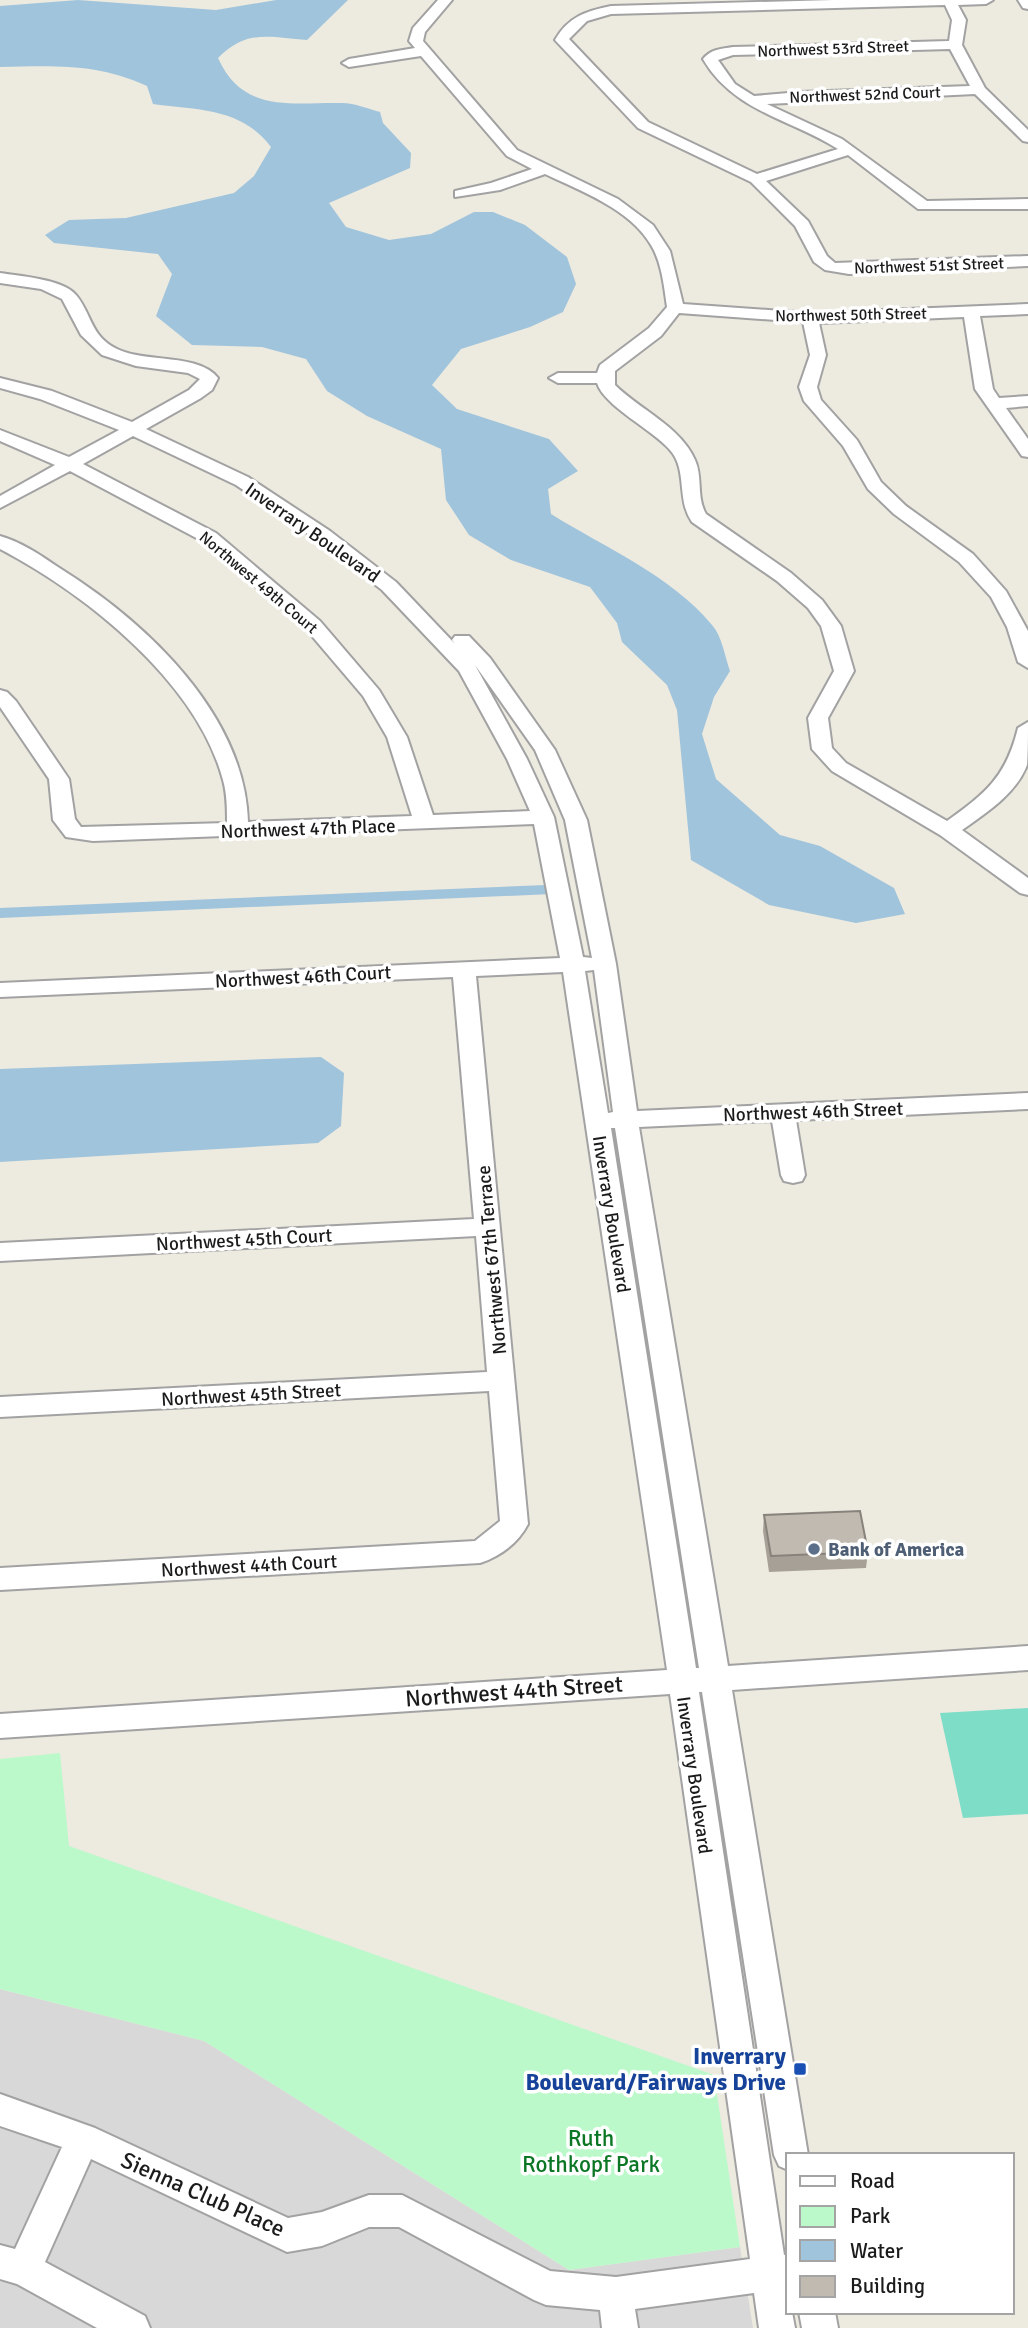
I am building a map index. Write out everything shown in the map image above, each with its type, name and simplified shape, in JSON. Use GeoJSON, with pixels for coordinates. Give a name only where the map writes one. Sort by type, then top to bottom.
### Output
{"type":"FeatureCollection","features":[{"type":"Feature","properties":{"kind":"street"},"geometry":{"type":"LineString","coordinates":[[445,0],[418,31],[416,41],[460,90],[499,141],[512,153],[543,170],[621,207],[645,225],[659,245],[675,308],[655,331],[606,369],[606,386],[619,400],[666,435],[687,460],[696,516],[720,536],[802,587],[829,622],[844,671],[818,718],[822,749],[839,767],[948,830],[1028,888]]}},
{"type":"Feature","properties":{"kind":"street"},"geometry":{"type":"LineString","coordinates":[[850,150],[756,179],[643,125],[562,40],[566,32],[584,14],[611,10],[717,4],[986,0]]}},
{"type":"Feature","properties":{"kind":"street"},"geometry":{"type":"LineString","coordinates":[[1025,0],[1028,5]]}},
{"type":"Feature","properties":{"kind":"street"},"geometry":{"type":"LineString","coordinates":[[949,1],[959,20],[955,45],[979,90],[1028,138]]}},
{"type":"Feature","properties":{"kind":"street","name":"Northwest 53rd Street"},"geometry":{"type":"LineString","coordinates":[[752,102],[733,89],[711,62],[712,56],[733,51],[955,45]]}},
{"type":"Feature","properties":{"kind":"street"},"geometry":{"type":"LineString","coordinates":[[349,63],[423,51]]}},
{"type":"Feature","properties":{"kind":"street","name":"Northwest 52nd Court"},"geometry":{"type":"LineString","coordinates":[[752,102],[800,96],[979,90]]}},
{"type":"Feature","properties":{"kind":"street"},"geometry":{"type":"LineString","coordinates":[[752,102],[823,134],[850,150],[900,184],[923,206],[1028,204]]}},
{"type":"Feature","properties":{"kind":"street"},"geometry":{"type":"LineString","coordinates":[[460,194],[486,189],[543,170]]}},
{"type":"Feature","properties":{"kind":"street","name":"Northwest 51st Street"},"geometry":{"type":"LineString","coordinates":[[756,179],[802,224],[820,259],[831,267],[849,269],[1028,261]]}},
{"type":"Feature","properties":{"kind":"street"},"geometry":{"type":"LineString","coordinates":[[0,278],[45,285],[69,296],[77,316],[98,346],[111,356],[135,362],[190,368],[209,378],[206,386],[0,503]]}},
{"type":"Feature","properties":{"kind":"street","name":"Northwest 50th Street"},"geometry":{"type":"LineString","coordinates":[[675,308],[810,318],[1028,309]]}},
{"type":"Feature","properties":{"kind":"street"},"geometry":{"type":"LineString","coordinates":[[971,312],[981,378],[995,404],[1028,452]]}},
{"type":"Feature","properties":{"kind":"street"},"geometry":{"type":"LineString","coordinates":[[810,318],[818,355],[808,387],[813,401],[851,444],[874,485],[900,510],[966,558],[999,596],[1017,627],[1028,662]]}},
{"type":"Feature","properties":{"kind":"street","name":"Inverrary Boulevard"},"geometry":{"type":"LineString","coordinates":[[0,369],[37,379],[254,472],[337,526],[399,574],[483,662],[545,750],[576,820],[605,964],[626,1119],[718,1677],[791,2153]]}},
{"type":"Feature","properties":{"kind":"street"},"geometry":{"type":"LineString","coordinates":[[558,377],[606,378]]}},
{"type":"Feature","properties":{"kind":"street","name":"Inverrary Boulevard"},"geometry":{"type":"LineString","coordinates":[[0,383],[140,425],[242,481],[323,535],[389,586],[467,668],[517,759],[543,817],[573,965],[632,1333],[681,1679],[778,2272],[777,2328]]}},
{"type":"Feature","properties":{"kind":"street"},"geometry":{"type":"LineString","coordinates":[[995,404],[1028,401]]}},
{"type":"Feature","properties":{"kind":"street","name":"Northwest 49th Court"},"geometry":{"type":"LineString","coordinates":[[0,435],[69,464],[209,537],[313,625],[372,694],[397,737],[425,824]]}},
{"type":"Feature","properties":{"kind":"street"},"geometry":{"type":"LineString","coordinates":[[0,542],[69,584],[123,625],[178,681],[214,731],[234,779],[238,830]]}},
{"type":"Feature","properties":{"kind":"street","name":"Northwest 47th Place"},"geometry":{"type":"LineString","coordinates":[[0,696],[9,705],[59,779],[64,820],[74,832],[93,835],[425,824],[543,817]]}},
{"type":"Feature","properties":{"kind":"street"},"geometry":{"type":"LineString","coordinates":[[948,830],[1001,792],[1011,778],[1028,732]]}},
{"type":"Feature","properties":{"kind":"street","name":"Northwest 46th Court"},"geometry":{"type":"LineString","coordinates":[[0,990],[605,964]]}},
{"type":"Feature","properties":{"kind":"street","name":"Northwest 67th Terrace"},"geometry":{"type":"LineString","coordinates":[[464,969],[514,1524],[496,1542]]}},
{"type":"Feature","properties":{"kind":"street","name":"Northwest 46th Street"},"geometry":{"type":"LineString","coordinates":[[597,1121],[1028,1101]]}},
{"type":"Feature","properties":{"kind":"street"},"geometry":{"type":"LineString","coordinates":[[783,1112],[793,1175]]}},
{"type":"Feature","properties":{"kind":"street","name":"Northwest 45th Court"},"geometry":{"type":"LineString","coordinates":[[0,1252],[489,1227]]}},
{"type":"Feature","properties":{"kind":"street"},"geometry":{"type":"LineString","coordinates":[[632,1333],[661,1331]]}},
{"type":"Feature","properties":{"kind":"street","name":"Northwest 45th Street"},"geometry":{"type":"LineString","coordinates":[[0,1407],[501,1381]]}},
{"type":"Feature","properties":{"kind":"street","name":"Northwest 44th Court"},"geometry":{"type":"LineString","coordinates":[[0,1579],[480,1552],[496,1542]]}},
{"type":"Feature","properties":{"kind":"street","name":"Northwest 44th Street"},"geometry":{"type":"LineString","coordinates":[[0,1727],[681,1679],[1028,1658]]}},
{"type":"Feature","properties":{"kind":"street","name":"Sienna Club Place"},"geometry":{"type":"LineString","coordinates":[[0,2110],[83,2140],[287,2235],[322,2229],[369,2211],[402,2211],[546,2288],[618,2311],[778,2272]]}},
{"type":"Feature","properties":{"kind":"street"},"geometry":{"type":"LineString","coordinates":[[83,2140],[12,2265],[132,2328]]}},
{"type":"Feature","properties":{"kind":"shaded area"},"geometry":{"type":"Polygon","coordinates":[[[1028,1708],[1028,1814],[963,1818],[940,1713],[1028,1708]]]}},
{"type":"Feature","properties":{"kind":"shaded area"},"geometry":{"type":"Polygon","coordinates":[[[0,1989],[204,2041],[569,2270],[740,2247],[753,2328],[0,2328],[0,1989]]]}},
{"type":"Feature","properties":{"kind":"green space","name":"Ruth Rothkopf Park"},"geometry":{"type":"Polygon","coordinates":[[[60,1753],[69,1846],[714,2075],[740,2247],[569,2270],[204,2041],[0,1989],[0,1759],[60,1753]]]}},
{"type":"Feature","properties":{"kind":"water"},"geometry":{"type":"Polygon","coordinates":[[[78,0],[216,10],[276,0],[348,0],[307,40],[270,37],[249,39],[218,58],[228,76],[241,89],[255,97],[287,103],[347,103],[380,112],[383,123],[411,153],[410,168],[329,203],[346,227],[389,240],[431,234],[474,212],[493,212],[525,225],[567,257],[576,284],[563,312],[530,327],[461,349],[432,385],[457,409],[549,439],[578,471],[548,489],[551,514],[657,577],[696,608],[718,635],[730,671],[714,697],[702,734],[716,779],[780,835],[820,846],[894,888],[905,914],[856,923],[769,905],[691,860],[677,710],[667,685],[622,642],[617,623],[590,587],[511,560],[469,535],[446,500],[441,449],[367,416],[327,391],[306,359],[262,347],[192,345],[156,316],[172,274],[158,254],[54,243],[45,235],[69,220],[126,218],[234,193],[254,176],[271,147],[259,134],[233,118],[202,110],[153,104],[147,86],[110,73],[39,66],[0,67],[0,6],[78,0]]]}},
{"type":"Feature","properties":{"kind":"water"},"geometry":{"type":"Polygon","coordinates":[[[321,1057],[344,1073],[341,1126],[318,1143],[0,1162],[0,1069],[321,1057]]]}},
{"type":"Feature","properties":{"kind":"building"},"geometry":{"type":"Polygon","coordinates":[[[860,1511],[868,1552],[771,1556],[764,1515],[860,1511]]]}},
{"type":"Feature","properties":{"kind":"waterway"},"geometry":{"type":"LineString","coordinates":[[0,913],[546,890]]}},
{"type":"Feature","properties":{"kind":"place","name":"Bank of America"},"geometry":{"type":"Point","coordinates":[814,1549]}},
{"type":"Feature","properties":{"kind":"place","name":"Inverrary Boulevard/Fairways Drive"},"geometry":{"type":"Point","coordinates":[800,2069]}}]}
